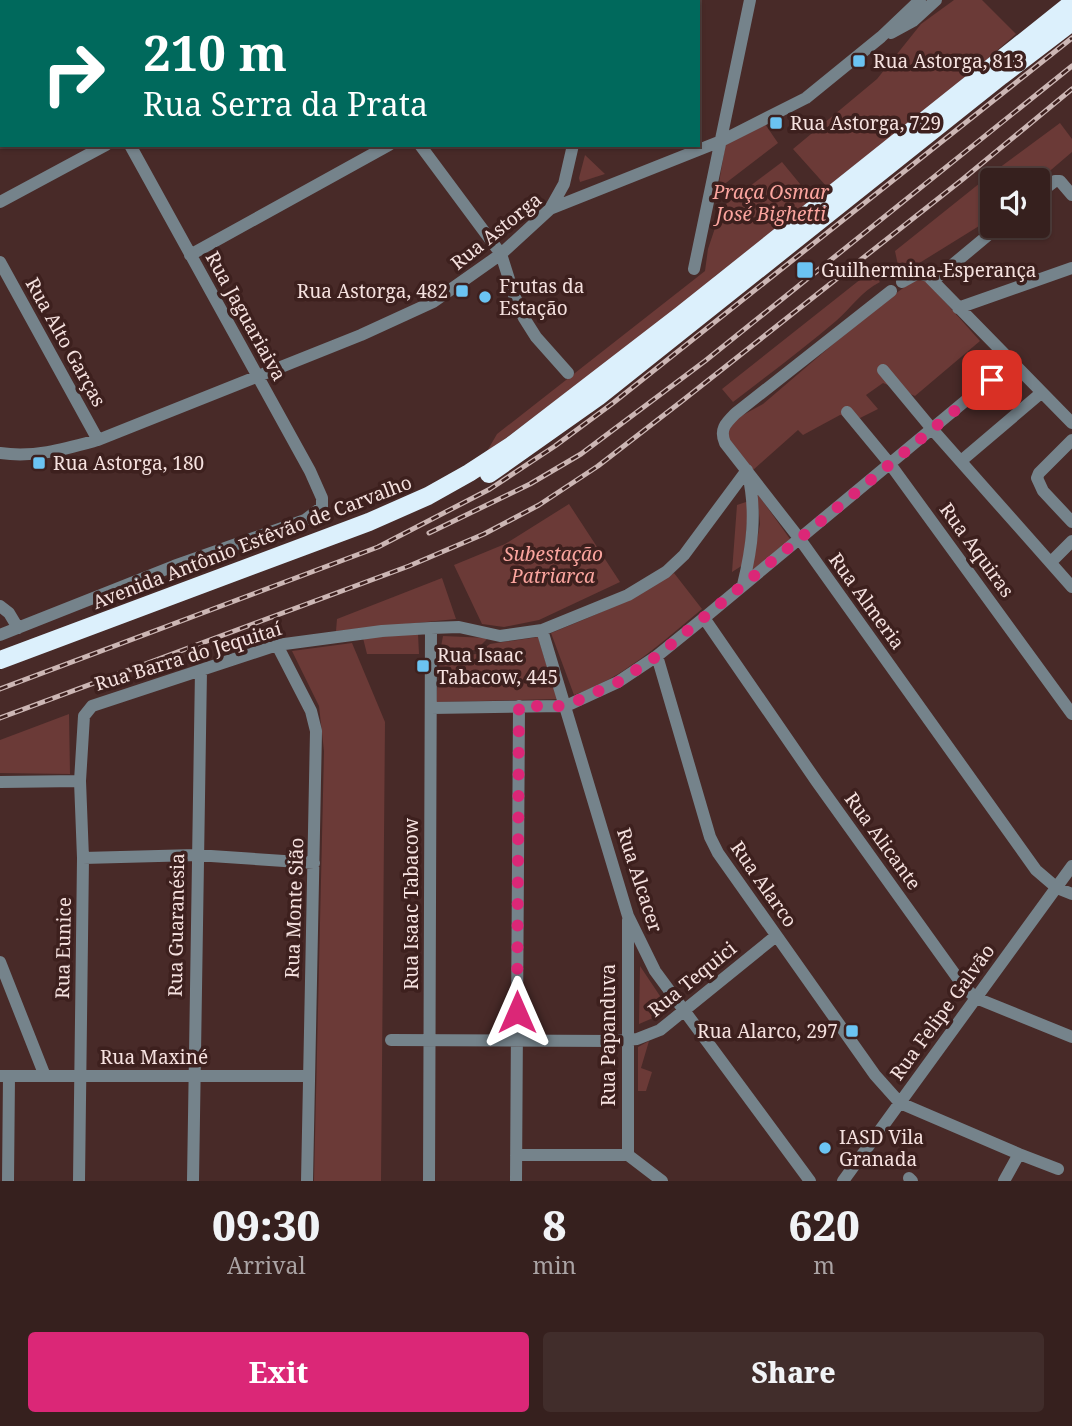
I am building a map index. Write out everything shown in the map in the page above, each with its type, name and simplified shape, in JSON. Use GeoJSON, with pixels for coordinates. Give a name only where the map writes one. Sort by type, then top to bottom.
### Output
{"type":"FeatureCollection","features":[{"type":"Feature","properties":{"kind":"highway","name":"Avenida Antônio Estêvão de Carvalho"},"geometry":{"type":"LineString","coordinates":[[0,660],[369,522],[428,496],[469,473],[512,445],[671,323],[1072,3]]}},
{"type":"Feature","properties":{"kind":"highway","name":"Avenida Antônio Estêvão de Carvalho"},"geometry":{"type":"LineString","coordinates":[[0,673],[390,525],[440,503],[499,467],[618,382],[1072,22]]}},
{"type":"Feature","properties":{"kind":"street"},"geometry":{"type":"LineString","coordinates":[[694,269],[750,0]]}},
{"type":"Feature","properties":{"kind":"street","name":"Rua Astorga"},"geometry":{"type":"LineString","coordinates":[[0,453],[52,453],[98,440],[414,312],[452,290],[501,254],[550,209],[721,141],[806,98],[881,37],[920,0]]}},
{"type":"Feature","properties":{"kind":"street","name":"Rua Astorga"},"geometry":{"type":"LineString","coordinates":[[881,37],[913,20],[936,0]]}},
{"type":"Feature","properties":{"kind":"street"},"geometry":{"type":"LineString","coordinates":[[0,202],[102,147]]}},
{"type":"Feature","properties":{"kind":"street","name":"Rua Jaguariaiva"},"geometry":{"type":"LineString","coordinates":[[131,147],[310,471],[322,498],[322,507]]}},
{"type":"Feature","properties":{"kind":"street"},"geometry":{"type":"LineString","coordinates":[[190,255],[385,147]]}},
{"type":"Feature","properties":{"kind":"street"},"geometry":{"type":"LineString","coordinates":[[421,147],[501,254],[524,318],[568,373]]}},
{"type":"Feature","properties":{"kind":"street"},"geometry":{"type":"LineString","coordinates":[[550,209],[564,184],[573,147]]}},
{"type":"Feature","properties":{"kind":"street"},"geometry":{"type":"LineString","coordinates":[[1050,185],[1060,181],[1069,190]]}},
{"type":"Feature","properties":{"kind":"street"},"geometry":{"type":"LineString","coordinates":[[933,281],[985,238]]}},
{"type":"Feature","properties":{"kind":"street","name":"Rua Alto Garças"},"geometry":{"type":"LineString","coordinates":[[0,262],[98,440]]}},
{"type":"Feature","properties":{"kind":"street"},"geometry":{"type":"LineString","coordinates":[[958,307],[1072,268]]}},
{"type":"Feature","properties":{"kind":"street"},"geometry":{"type":"LineString","coordinates":[[902,282],[920,273],[933,281],[1072,423]]}},
{"type":"Feature","properties":{"kind":"street","name":"Rua Almeria"},"geometry":{"type":"LineString","coordinates":[[891,290],[725,424],[722,436],[799,538],[1036,870],[1056,888],[1072,894]]}},
{"type":"Feature","properties":{"kind":"street"},"geometry":{"type":"LineString","coordinates":[[431,708],[566,706],[618,682],[657,656],[704,618],[1012,363]]}},
{"type":"Feature","properties":{"kind":"street"},"geometry":{"type":"LineString","coordinates":[[883,370],[1072,587]]}},
{"type":"Feature","properties":{"kind":"street"},"geometry":{"type":"LineString","coordinates":[[961,461],[1041,393]]}},
{"type":"Feature","properties":{"kind":"street","name":"Rua Aquiras"},"geometry":{"type":"LineString","coordinates":[[848,412],[890,464],[1072,714]]}},
{"type":"Feature","properties":{"kind":"street"},"geometry":{"type":"LineString","coordinates":[[1072,440],[1037,478],[1043,491],[1072,522]]}},
{"type":"Feature","properties":{"kind":"street"},"geometry":{"type":"LineString","coordinates":[[743,585],[752,538],[754,505],[747,470]]}},
{"type":"Feature","properties":{"kind":"street","name":"Rua Barra do Jequitaí"},"geometry":{"type":"LineString","coordinates":[[84,716],[92,706],[277,645],[382,631],[431,628],[459,627],[500,636],[542,630],[628,595],[666,572],[684,555],[747,470]]}},
{"type":"Feature","properties":{"kind":"street","name":"Avenida Antônio Estêvão de Carvalho"},"geometry":{"type":"LineString","coordinates":[[0,635],[174,565],[305,520],[322,507]]}},
{"type":"Feature","properties":{"kind":"street"},"geometry":{"type":"LineString","coordinates":[[1052,562],[1072,541]]}},
{"type":"Feature","properties":{"kind":"street"},"geometry":{"type":"LineString","coordinates":[[0,606],[9,612],[18,628]]}},
{"type":"Feature","properties":{"kind":"street","name":"Rua Alicante"},"geometry":{"type":"LineString","coordinates":[[704,618],[825,793],[959,979],[976,998],[1072,1037]]}},
{"type":"Feature","properties":{"kind":"street","name":"Rua Isaac Tabacow"},"geometry":{"type":"LineString","coordinates":[[429,1181],[431,628]]}},
{"type":"Feature","properties":{"kind":"street","name":"Rua Alcacer"},"geometry":{"type":"LineString","coordinates":[[542,630],[628,916],[655,971],[810,1181]]}},
{"type":"Feature","properties":{"kind":"street","name":"Rua Monte Sião"},"geometry":{"type":"LineString","coordinates":[[277,645],[310,711],[316,731],[307,1181]]}},
{"type":"Feature","properties":{"kind":"street","name":"Rua Alarco"},"geometry":{"type":"LineString","coordinates":[[657,656],[710,837],[723,861],[875,1075],[900,1103]]}},
{"type":"Feature","properties":{"kind":"street","name":"Rua Guaranésia"},"geometry":{"type":"LineString","coordinates":[[192,1181],[201,670]]}},
{"type":"Feature","properties":{"kind":"street"},"geometry":{"type":"LineString","coordinates":[[516,1181],[519,706]]}},
{"type":"Feature","properties":{"kind":"street","name":"Rua Eunice"},"geometry":{"type":"LineString","coordinates":[[79,1181],[83,858],[80,781],[84,716]]}},
{"type":"Feature","properties":{"kind":"street"},"geometry":{"type":"LineString","coordinates":[[0,782],[80,781]]}},
{"type":"Feature","properties":{"kind":"street"},"geometry":{"type":"LineString","coordinates":[[83,858],[196,855],[314,863]]}},
{"type":"Feature","properties":{"kind":"street","name":"Rua Felipe Galvão"},"geometry":{"type":"LineString","coordinates":[[843,1181],[1072,866]]}},
{"type":"Feature","properties":{"kind":"street","name":"Rua Papanduva"},"geometry":{"type":"LineString","coordinates":[[628,916],[628,1154]]}},
{"type":"Feature","properties":{"kind":"street","name":"Rua Tequici"},"geometry":{"type":"LineString","coordinates":[[391,1040],[627,1041],[660,1030],[776,936]]}},
{"type":"Feature","properties":{"kind":"street"},"geometry":{"type":"LineString","coordinates":[[0,962],[45,1076]]}},
{"type":"Feature","properties":{"kind":"street"},"geometry":{"type":"LineString","coordinates":[[4,1076],[8,1181]]}},
{"type":"Feature","properties":{"kind":"street","name":"Rua Maxiné"},"geometry":{"type":"LineString","coordinates":[[4,1076],[308,1076]]}},
{"type":"Feature","properties":{"kind":"street"},"geometry":{"type":"LineString","coordinates":[[900,1103],[1058,1169]]}},
{"type":"Feature","properties":{"kind":"street"},"geometry":{"type":"LineString","coordinates":[[516,1155],[628,1154],[662,1181]]}},
{"type":"Feature","properties":{"kind":"street"},"geometry":{"type":"LineString","coordinates":[[1004,1181],[1019,1154]]}},
{"type":"Feature","properties":{"kind":"green space"},"geometry":{"type":"Polygon","coordinates":[[[954,0],[982,0],[1016,34],[962,81],[827,187],[793,149],[877,79],[921,24],[954,0]]]}},
{"type":"Feature","properties":{"kind":"green space"},"geometry":{"type":"Polygon","coordinates":[[[1060,123],[1072,139],[1072,152],[1050,171],[1050,168],[999,168],[1060,123]]]}},
{"type":"Feature","properties":{"kind":"green space"},"geometry":{"type":"Polygon","coordinates":[[[765,124],[778,143],[718,189],[726,141],[765,124]]]}},
{"type":"Feature","properties":{"kind":"green space"},"geometry":{"type":"Polygon","coordinates":[[[585,155],[605,174],[580,182],[585,155]]]}},
{"type":"Feature","properties":{"kind":"green space","name":"Praça Osmar José Bighetti"},"geometry":{"type":"Polygon","coordinates":[[[782,162],[814,201],[715,276],[706,287],[486,453],[497,434],[705,271],[708,249],[722,207],[782,162]]]}},
{"type":"Feature","properties":{"kind":"green space"},"geometry":{"type":"Polygon","coordinates":[[[980,183],[980,225],[900,275],[895,251],[980,183]]]}},
{"type":"Feature","properties":{"kind":"green space"},"geometry":{"type":"Polygon","coordinates":[[[871,271],[880,282],[733,402],[722,389],[871,271]]]}},
{"type":"Feature","properties":{"kind":"green space"},"geometry":{"type":"Polygon","coordinates":[[[921,275],[980,341],[915,396],[883,383],[866,395],[878,409],[860,418],[840,415],[803,435],[798,430],[753,470],[725,438],[732,421],[763,404],[873,310],[921,275]]]}},
{"type":"Feature","properties":{"kind":"green space"},"geometry":{"type":"Polygon","coordinates":[[[757,493],[790,539],[751,572],[760,524],[757,493]]]}},
{"type":"Feature","properties":{"kind":"green space"},"geometry":{"type":"Polygon","coordinates":[[[749,501],[743,565],[732,572],[737,505],[749,501]]]}},
{"type":"Feature","properties":{"kind":"green space","name":"Subestação Patriarca"},"geometry":{"type":"Polygon","coordinates":[[[569,504],[620,582],[539,620],[504,627],[482,624],[454,565],[505,544],[569,504]]]}},
{"type":"Feature","properties":{"kind":"green space"},"geometry":{"type":"Polygon","coordinates":[[[674,573],[702,609],[626,669],[574,695],[551,633],[614,606],[674,573]]]}},
{"type":"Feature","properties":{"kind":"green space"},"geometry":{"type":"Polygon","coordinates":[[[442,578],[456,619],[336,631],[337,619],[442,578]]]}},
{"type":"Feature","properties":{"kind":"green space"},"geometry":{"type":"Polygon","coordinates":[[[418,634],[419,654],[367,654],[363,638],[418,634]]]}},
{"type":"Feature","properties":{"kind":"green space"},"geometry":{"type":"Polygon","coordinates":[[[443,636],[488,638],[476,650],[440,652],[443,636]]]}},
{"type":"Feature","properties":{"kind":"green space"},"geometry":{"type":"Polygon","coordinates":[[[538,637],[557,699],[436,702],[440,656],[477,654],[490,644],[538,637]]]}},
{"type":"Feature","properties":{"kind":"green space"},"geometry":{"type":"Polygon","coordinates":[[[352,643],[385,722],[381,1181],[314,1181],[324,751],[319,706],[292,651],[352,643]]]}},
{"type":"Feature","properties":{"kind":"green space"},"geometry":{"type":"Polygon","coordinates":[[[69,714],[70,774],[0,773],[0,740],[69,714]]]}},
{"type":"Feature","properties":{"kind":"green space"},"geometry":{"type":"Polygon","coordinates":[[[640,966],[668,1008],[639,1024],[640,966]]]}},
{"type":"Feature","properties":{"kind":"green space"},"geometry":{"type":"Polygon","coordinates":[[[649,1041],[641,1068],[652,1072],[646,1091],[638,1091],[638,1047],[649,1041]]]}},
{"type":"Feature","properties":{"kind":"railway"},"geometry":{"type":"LineString","coordinates":[[0,689],[378,547],[490,489],[613,403],[1072,38]]}},
{"type":"Feature","properties":{"kind":"railway"},"geometry":{"type":"LineString","coordinates":[[429,533],[530,484],[581,454],[705,361],[1072,66]]}},
{"type":"Feature","properties":{"kind":"railway"},"geometry":{"type":"LineString","coordinates":[[0,718],[409,566],[484,534],[539,505],[598,466],[682,401],[963,179],[1072,89]]}},
{"type":"Feature","properties":{"kind":"place","name":"Rua Astorga, 813"},"geometry":{"type":"Point","coordinates":[859,61]}},
{"type":"Feature","properties":{"kind":"place","name":"Rua Astorga, 729"},"geometry":{"type":"Point","coordinates":[776,123]}},
{"type":"Feature","properties":{"kind":"place","name":"Guilhermina-Esperança"},"geometry":{"type":"Point","coordinates":[805,270]}},
{"type":"Feature","properties":{"kind":"place","name":"Rua Astorga, 482"},"geometry":{"type":"Point","coordinates":[462,291]}},
{"type":"Feature","properties":{"kind":"place","name":"Frutas da Estação"},"geometry":{"type":"Point","coordinates":[485,297]}},
{"type":"Feature","properties":{"kind":"place","name":"Rua Astorga, 180"},"geometry":{"type":"Point","coordinates":[39,463]}},
{"type":"Feature","properties":{"kind":"place","name":"Rua Isaac Tabacow, 445"},"geometry":{"type":"Point","coordinates":[423,666]}},
{"type":"Feature","properties":{"kind":"place","name":"Rua Alarco, 297"},"geometry":{"type":"Point","coordinates":[852,1031]}},
{"type":"Feature","properties":{"kind":"place","name":"IASD Vila Granada"},"geometry":{"type":"Point","coordinates":[825,1148]}},
{"type":"Feature","properties":{"kind":"route"},"geometry":{"type":"LineString","coordinates":[[517,1012],[519,706],[566,706],[618,682],[657,656],[992,380]]}}]}
